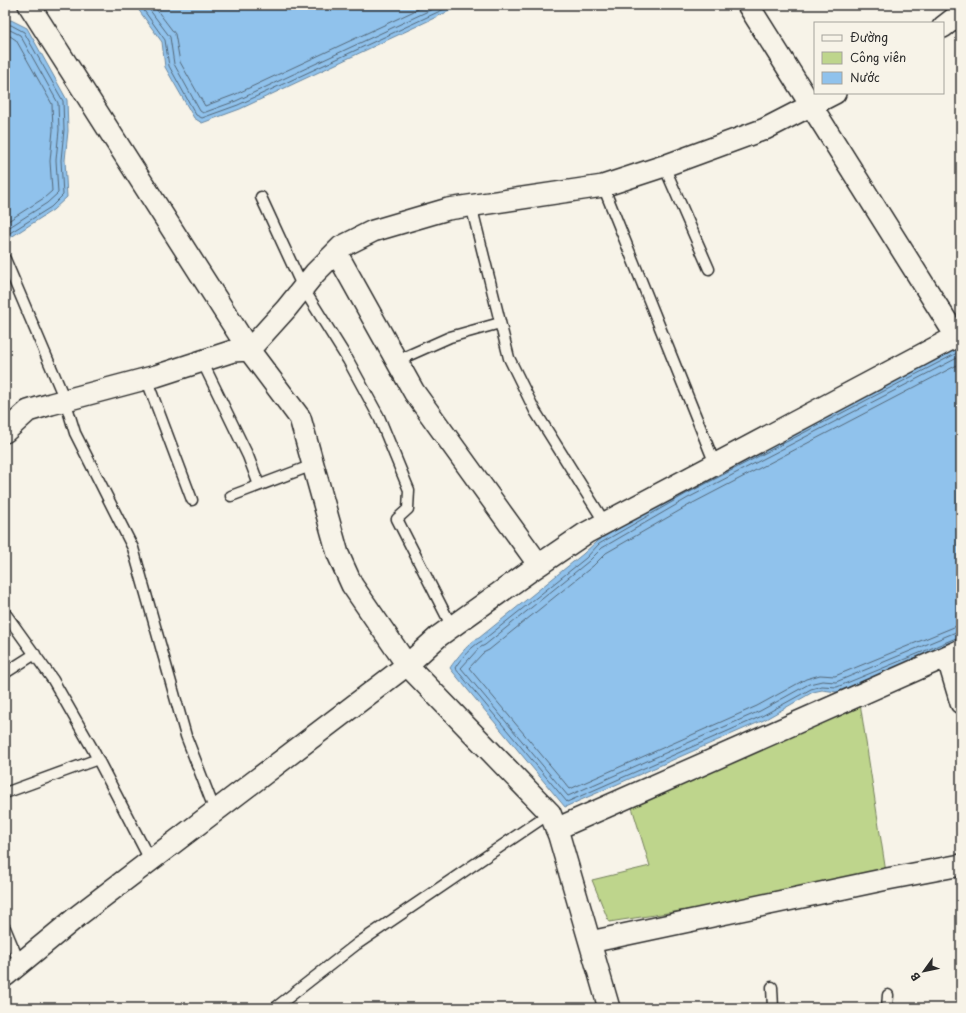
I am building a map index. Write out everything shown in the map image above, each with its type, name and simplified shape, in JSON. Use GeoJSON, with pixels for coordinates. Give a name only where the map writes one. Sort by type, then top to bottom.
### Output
{"type":"FeatureCollection","features":[{"type":"Feature","properties":{"kind":"street"},"geometry":{"type":"LineString","coordinates":[[29,5],[249,350],[300,418],[338,554],[352,585],[406,665],[553,821],[609,1008]]}},
{"type":"Feature","properties":{"kind":"street"},"geometry":{"type":"LineString","coordinates":[[12,970],[79,915],[150,860],[406,665],[439,636],[586,533],[959,335],[810,106],[748,5]]}},
{"type":"Feature","properties":{"kind":"street"},"geometry":{"type":"LineString","coordinates":[[944,26],[961,13]]}},
{"type":"Feature","properties":{"kind":"street"},"geometry":{"type":"LineString","coordinates":[[5,432],[28,412],[233,351],[249,350],[315,273],[341,247],[373,231],[448,209],[603,186],[664,166],[765,129],[833,94]]}},
{"type":"Feature","properties":{"kind":"street"},"geometry":{"type":"LineString","coordinates":[[336,252],[414,392],[539,565]]}},
{"type":"Feature","properties":{"kind":"street"},"geometry":{"type":"LineString","coordinates":[[553,821],[954,653],[961,703]]}},
{"type":"Feature","properties":{"kind":"street"},"geometry":{"type":"LineString","coordinates":[[590,942],[961,865]]}},
{"type":"Feature","properties":{"kind":"lane"},"geometry":{"type":"LineString","coordinates":[[664,166],[709,269]]}},
{"type":"Feature","properties":{"kind":"lane"},"geometry":{"type":"LineString","coordinates":[[603,186],[715,464]]}},
{"type":"Feature","properties":{"kind":"lane"},"geometry":{"type":"LineString","coordinates":[[261,197],[303,288],[348,360],[379,417],[409,490],[408,509],[397,519],[452,627]]}},
{"type":"Feature","properties":{"kind":"lane"},"geometry":{"type":"LineString","coordinates":[[471,206],[509,358],[535,411],[605,523]]}},
{"type":"Feature","properties":{"kind":"lane"},"geometry":{"type":"LineString","coordinates":[[5,259],[65,400],[75,433],[133,548],[186,736],[215,811]]}},
{"type":"Feature","properties":{"kind":"lane"},"geometry":{"type":"LineString","coordinates":[[396,361],[450,337],[500,323]]}},
{"type":"Feature","properties":{"kind":"lane"},"geometry":{"type":"LineString","coordinates":[[202,361],[248,456],[259,485]]}},
{"type":"Feature","properties":{"kind":"lane"},"geometry":{"type":"LineString","coordinates":[[146,378],[192,500]]}},
{"type":"Feature","properties":{"kind":"lane"},"geometry":{"type":"LineString","coordinates":[[230,496],[313,465]]}},
{"type":"Feature","properties":{"kind":"lane"},"geometry":{"type":"LineString","coordinates":[[5,613],[14,628],[35,654],[53,680],[98,759],[150,860]]}},
{"type":"Feature","properties":{"kind":"lane"},"geometry":{"type":"LineString","coordinates":[[5,672],[35,654]]}},
{"type":"Feature","properties":{"kind":"lane"},"geometry":{"type":"LineString","coordinates":[[5,793],[98,759]]}},
{"type":"Feature","properties":{"kind":"lane"},"geometry":{"type":"LineString","coordinates":[[275,1008],[357,944],[553,821]]}},
{"type":"Feature","properties":{"kind":"lane"},"geometry":{"type":"LineString","coordinates":[[5,928],[12,970]]}},
{"type":"Feature","properties":{"kind":"lane"},"geometry":{"type":"LineString","coordinates":[[772,987],[773,1008]]}},
{"type":"Feature","properties":{"kind":"lane"},"geometry":{"type":"LineString","coordinates":[[887,1008],[888,995]]}},
{"type":"Feature","properties":{"kind":"green space"},"geometry":{"type":"Polygon","coordinates":[[[860,703],[887,879],[609,922],[592,880],[650,866],[631,804],[860,703]]]}},
{"type":"Feature","properties":{"kind":"water"},"geometry":{"type":"Polygon","coordinates":[[[135,5],[462,5],[240,109],[202,123],[194,118],[165,67],[162,42],[135,5]]]}},
{"type":"Feature","properties":{"kind":"water"},"geometry":{"type":"Polygon","coordinates":[[[11,20],[27,28],[67,100],[68,131],[65,160],[67,197],[53,210],[5,241],[5,22],[11,20]]]}},
{"type":"Feature","properties":{"kind":"water"},"geometry":{"type":"Polygon","coordinates":[[[961,346],[961,640],[837,692],[822,690],[813,692],[764,720],[565,807],[450,668],[459,656],[472,642],[479,638],[583,554],[597,541],[684,490],[961,346]]]}}]}
